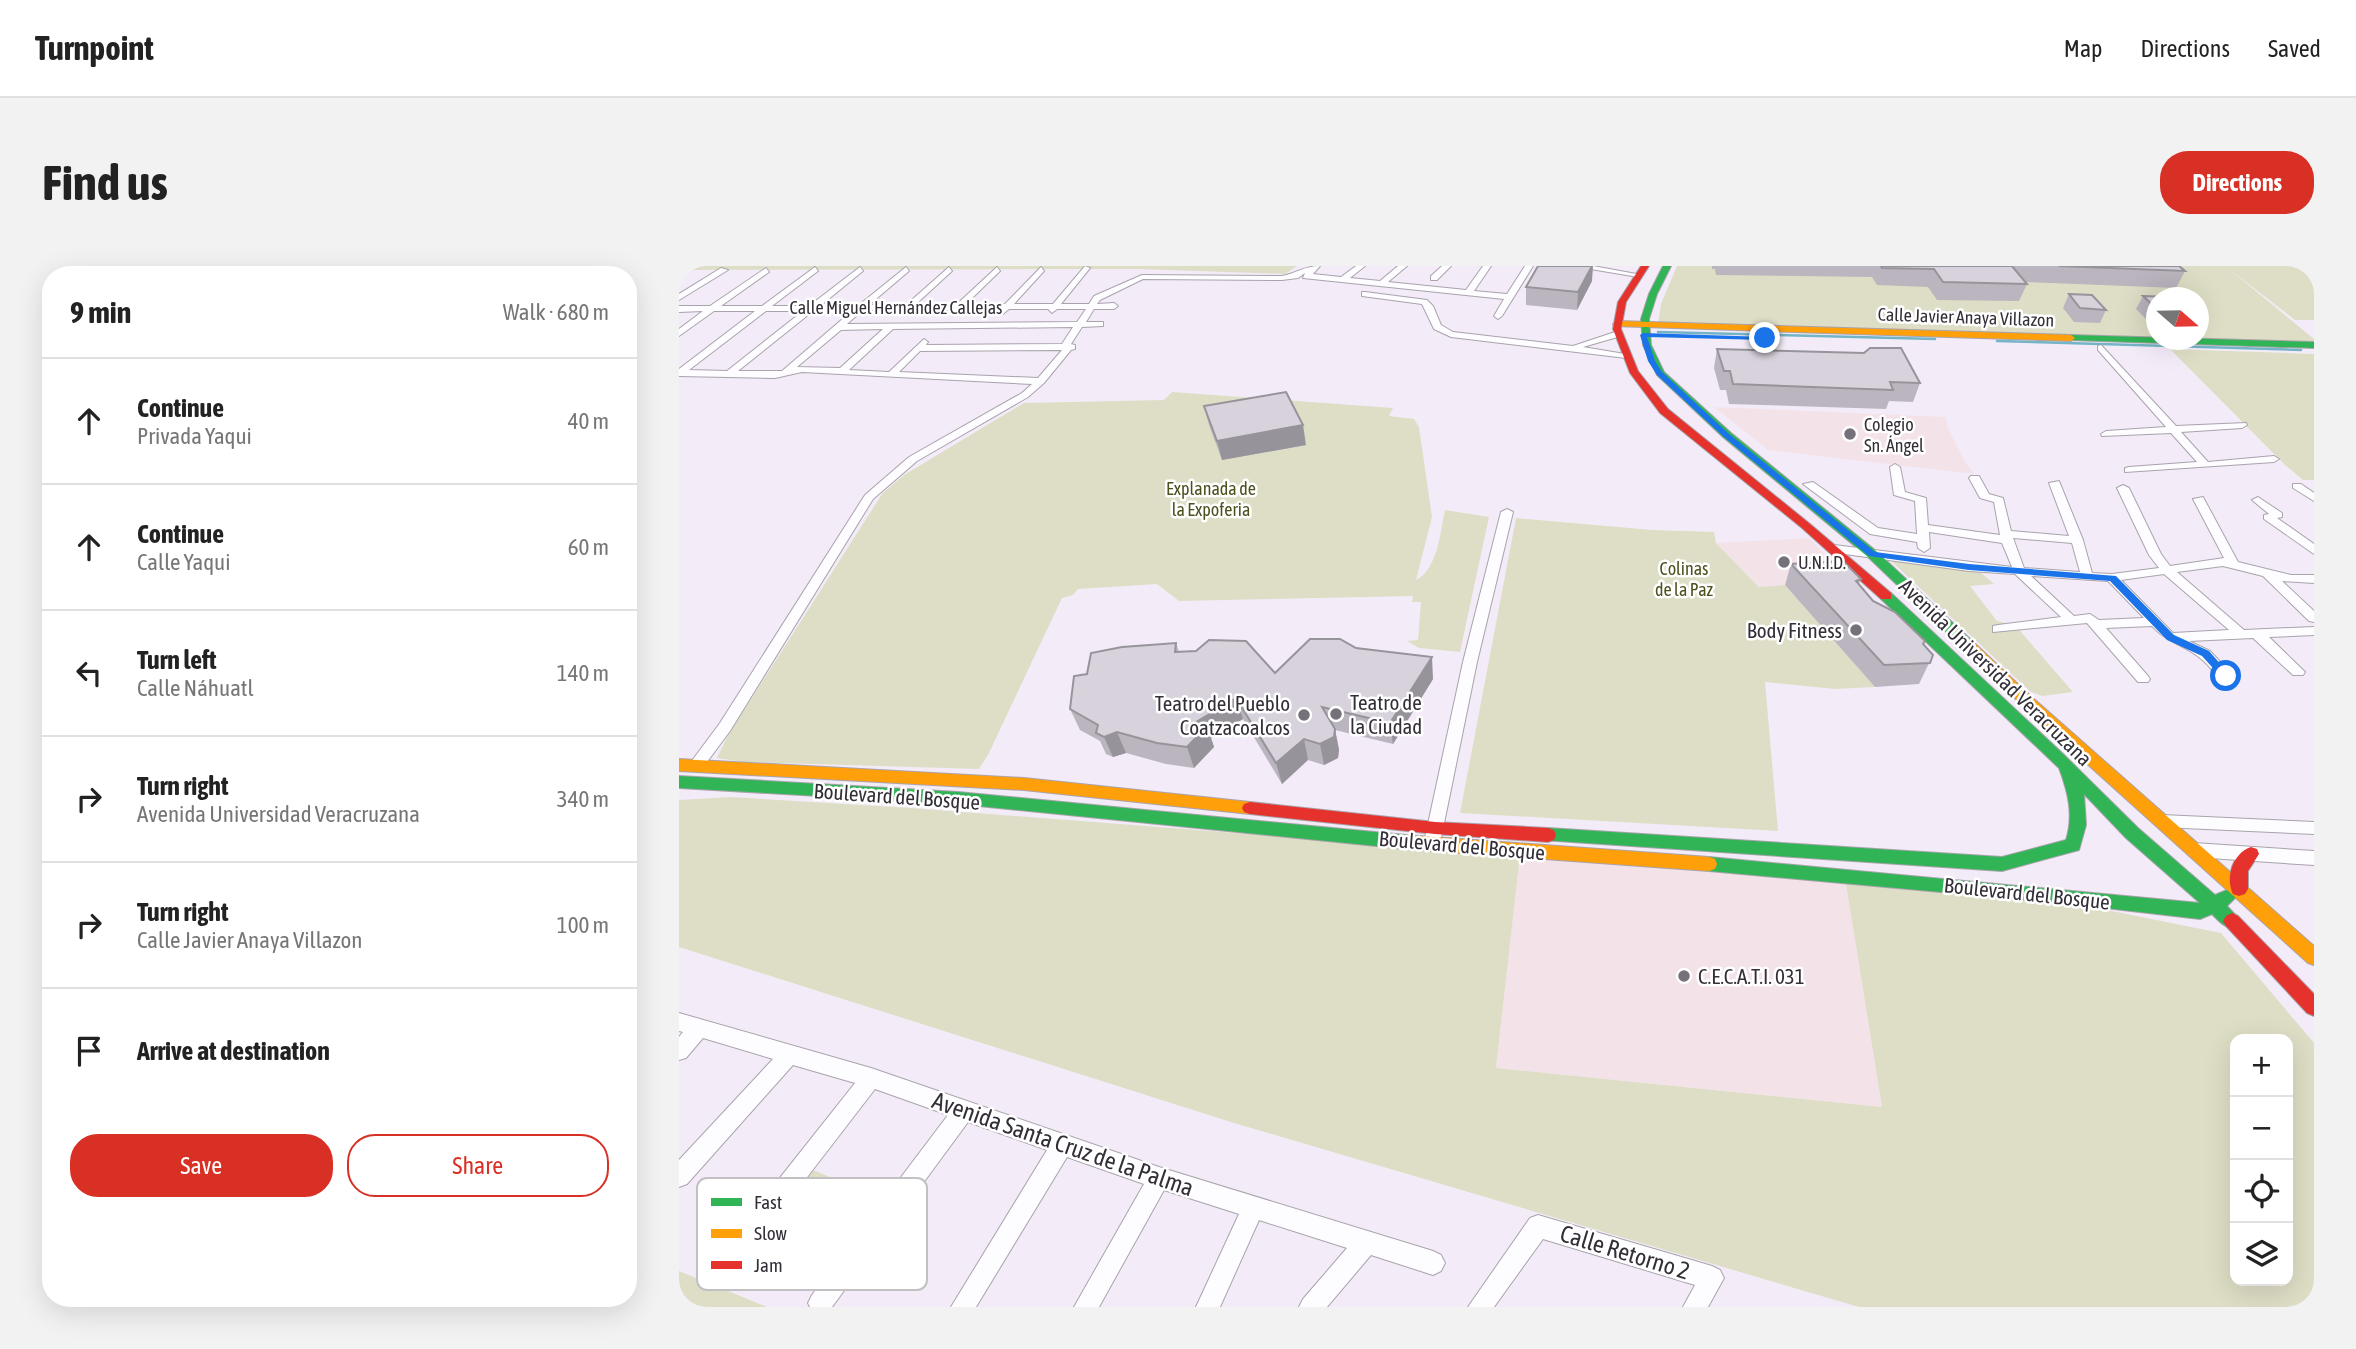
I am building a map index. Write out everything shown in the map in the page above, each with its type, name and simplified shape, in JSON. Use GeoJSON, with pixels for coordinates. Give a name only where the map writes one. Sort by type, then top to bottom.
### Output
{"type":"FeatureCollection","features":[{"type":"Feature","properties":{"kind":"main road"},"geometry":{"type":"LineString","coordinates":[[1643,330],[1648,303],[1667,266]]}},
{"type":"Feature","properties":{"kind":"main road"},"geometry":{"type":"LineString","coordinates":[[1618,329],[1622,302],[1641,271]]}},
{"type":"Feature","properties":{"kind":"main road","name":"Calle Javier Anaya Villazon"},"geometry":{"type":"LineString","coordinates":[[1618,329],[1990,341],[2314,345]]}},
{"type":"Feature","properties":{"kind":"main road","name":"Avenida Universidad Veracruzana"},"geometry":{"type":"LineString","coordinates":[[1618,329],[1626,355],[1640,382],[1664,411],[1834,550],[1938,643],[2132,833],[2269,958],[2314,1007]]}},
{"type":"Feature","properties":{"kind":"main road","name":"Avenida Universidad Veracruzana"},"geometry":{"type":"LineString","coordinates":[[1643,330],[1651,361],[1660,373],[1727,436],[1872,554],[1999,674],[2312,954]]}},
{"type":"Feature","properties":{"kind":"main road","name":"Calle Javier Anaya Villazon"},"geometry":{"type":"LineString","coordinates":[[1990,341],[2101,348],[2314,354]]}},
{"type":"Feature","properties":{"kind":"main road"},"geometry":{"type":"LineString","coordinates":[[1938,643],[1951,647],[1983,671],[1999,674]]}},
{"type":"Feature","properties":{"kind":"main road","name":"Boulevard del Bosque"},"geometry":{"type":"LineString","coordinates":[[679,765],[1075,788],[1434,836],[1778,849],[1942,863],[2001,864],[2073,845],[2080,829],[2079,796],[2064,764]]}},
{"type":"Feature","properties":{"kind":"main road"},"geometry":{"type":"LineString","coordinates":[[924,797],[932,791],[935,780]]}},
{"type":"Feature","properties":{"kind":"main road","name":"Boulevard del Bosque"},"geometry":{"type":"LineString","coordinates":[[679,782],[924,797],[1434,836],[2062,896],[2200,912],[2239,889]]}},
{"type":"Feature","properties":{"kind":"main road"},"geometry":{"type":"LineString","coordinates":[[679,793],[716,785]]}},
{"type":"Feature","properties":{"kind":"main road"},"geometry":{"type":"LineString","coordinates":[[2239,889],[2237,877],[2240,865],[2251,854]]}},
{"type":"Feature","properties":{"kind":"main road"},"geometry":{"type":"LineString","coordinates":[[2043,855],[2032,867],[2032,875],[2046,889],[2062,896]]}},
{"type":"Feature","properties":{"kind":"street"},"geometry":{"type":"LineString","coordinates":[[1067,349],[1065,346],[1082,324],[1089,309],[1104,294],[1146,276],[1283,278],[1295,276],[1310,266]]}},
{"type":"Feature","properties":{"kind":"street"},"geometry":{"type":"LineString","coordinates":[[1318,266],[1308,277],[1509,297]]}},
{"type":"Feature","properties":{"kind":"street"},"geometry":{"type":"LineString","coordinates":[[1341,281],[1361,266]]}},
{"type":"Feature","properties":{"kind":"street"},"geometry":{"type":"LineString","coordinates":[[1380,285],[1403,266]]}},
{"type":"Feature","properties":{"kind":"street"},"geometry":{"type":"LineString","coordinates":[[1434,278],[1447,266]]}},
{"type":"Feature","properties":{"kind":"street"},"geometry":{"type":"LineString","coordinates":[[1468,293],[1487,266]]}},
{"type":"Feature","properties":{"kind":"street"},"geometry":{"type":"LineString","coordinates":[[1498,316],[1529,266]]}},
{"type":"Feature","properties":{"kind":"street"},"geometry":{"type":"LineString","coordinates":[[1577,266],[1641,271]]}},
{"type":"Feature","properties":{"kind":"street"},"geometry":{"type":"LineString","coordinates":[[1053,309],[1086,268]]}},
{"type":"Feature","properties":{"kind":"street"},"geometry":{"type":"LineString","coordinates":[[679,373],[815,269]]}},
{"type":"Feature","properties":{"kind":"street"},"geometry":{"type":"LineString","coordinates":[[729,374],[860,269]]}},
{"type":"Feature","properties":{"kind":"street"},"geometry":{"type":"LineString","coordinates":[[785,373],[905,269]]}},
{"type":"Feature","properties":{"kind":"street"},"geometry":{"type":"LineString","coordinates":[[906,309],[949,269]]}},
{"type":"Feature","properties":{"kind":"street"},"geometry":{"type":"LineString","coordinates":[[895,372],[997,269]]}},
{"type":"Feature","properties":{"kind":"street"},"geometry":{"type":"LineString","coordinates":[[1004,309],[1041,269]]}},
{"type":"Feature","properties":{"kind":"street"},"geometry":{"type":"LineString","coordinates":[[679,298],[724,270]]}},
{"type":"Feature","properties":{"kind":"street"},"geometry":{"type":"LineString","coordinates":[[680,331],[767,270]]}},
{"type":"Feature","properties":{"kind":"street"},"geometry":{"type":"LineString","coordinates":[[1091,331],[1146,276]]}},
{"type":"Feature","properties":{"kind":"street"},"geometry":{"type":"LineString","coordinates":[[1365,294],[1424,302],[1429,306],[1437,327],[1451,334],[1626,355]]}},
{"type":"Feature","properties":{"kind":"street","name":"Calle Miguel Hernández Callejas"},"geometry":{"type":"LineString","coordinates":[[679,310],[1112,309]]}},
{"type":"Feature","properties":{"kind":"street"},"geometry":{"type":"LineString","coordinates":[[839,327],[1100,324]]}},
{"type":"Feature","properties":{"kind":"street"},"geometry":{"type":"LineString","coordinates":[[843,370],[891,326]]}},
{"type":"Feature","properties":{"kind":"street"},"geometry":{"type":"LineString","coordinates":[[1571,348],[1618,329]]}},
{"type":"Feature","properties":{"kind":"street"},"geometry":{"type":"LineString","coordinates":[[696,766],[725,727],[869,497],[913,460],[1025,395],[1041,381],[1067,349],[1083,339]]}},
{"type":"Feature","properties":{"kind":"street"},"geometry":{"type":"LineString","coordinates":[[919,348],[1067,349]]}},
{"type":"Feature","properties":{"kind":"street"},"geometry":{"type":"LineString","coordinates":[[2101,348],[2205,465]]}},
{"type":"Feature","properties":{"kind":"street"},"geometry":{"type":"LineString","coordinates":[[679,373],[785,373],[802,369],[1025,376],[1049,371]]}},
{"type":"Feature","properties":{"kind":"street"},"geometry":{"type":"LineString","coordinates":[[1025,376],[1041,381]]}},
{"type":"Feature","properties":{"kind":"street"},"geometry":{"type":"LineString","coordinates":[[1002,407],[1003,401],[1025,376]]}},
{"type":"Feature","properties":{"kind":"street"},"geometry":{"type":"LineString","coordinates":[[2106,434],[2242,425]]}},
{"type":"Feature","properties":{"kind":"street"},"geometry":{"type":"LineString","coordinates":[[2129,470],[2274,459]]}},
{"type":"Feature","properties":{"kind":"street"},"geometry":{"type":"LineString","coordinates":[[1895,467],[1900,495],[1920,498],[1924,534],[1923,561]]}},
{"type":"Feature","properties":{"kind":"street"},"geometry":{"type":"LineString","coordinates":[[1975,478],[1984,496],[1999,500],[2007,537],[2020,572],[2069,618]]}},
{"type":"Feature","properties":{"kind":"street"},"geometry":{"type":"LineString","coordinates":[[2055,483],[2077,540],[2087,576]]}},
{"type":"Feature","properties":{"kind":"street"},"geometry":{"type":"LineString","coordinates":[[1809,484],[1874,531],[2077,540]]}},
{"type":"Feature","properties":{"kind":"street"},"geometry":{"type":"LineString","coordinates":[[2314,485],[2297,486],[2314,498]]}},
{"type":"Feature","properties":{"kind":"street"},"geometry":{"type":"LineString","coordinates":[[2123,488],[2155,555],[2241,635]]}},
{"type":"Feature","properties":{"kind":"street"},"geometry":{"type":"LineString","coordinates":[[2199,499],[2232,563]]}},
{"type":"Feature","properties":{"kind":"street"},"geometry":{"type":"LineString","coordinates":[[2258,500],[2278,515],[2268,517],[2314,550]]}},
{"type":"Feature","properties":{"kind":"street"},"geometry":{"type":"LineString","coordinates":[[1434,836],[1470,662],[1507,512]]}},
{"type":"Feature","properties":{"kind":"street"},"geometry":{"type":"LineString","coordinates":[[1834,550],[2020,572],[2112,578],[2223,562],[2291,579],[2314,579]]}},
{"type":"Feature","properties":{"kind":"street"},"geometry":{"type":"LineString","coordinates":[[2267,574],[2314,618]]}},
{"type":"Feature","properties":{"kind":"street"},"geometry":{"type":"LineString","coordinates":[[2112,578],[2170,637],[2205,653],[2226,676]]}},
{"type":"Feature","properties":{"kind":"street"},"geometry":{"type":"LineString","coordinates":[[1998,629],[2069,618],[2090,618],[2143,679]]}},
{"type":"Feature","properties":{"kind":"street"},"geometry":{"type":"LineString","coordinates":[[2096,624],[2153,622]]}},
{"type":"Feature","properties":{"kind":"street"},"geometry":{"type":"LineString","coordinates":[[2170,637],[2314,631]]}},
{"type":"Feature","properties":{"kind":"street"},"geometry":{"type":"LineString","coordinates":[[2257,634],[2298,672]]}},
{"type":"Feature","properties":{"kind":"street"},"geometry":{"type":"LineString","coordinates":[[2162,821],[2314,828]]}},
{"type":"Feature","properties":{"kind":"street"},"geometry":{"type":"LineString","coordinates":[[2194,850],[2314,858]]}},
{"type":"Feature","properties":{"kind":"street"},"geometry":{"type":"LineString","coordinates":[[2269,958],[2312,954]]}},
{"type":"Feature","properties":{"kind":"street","name":"Avenida Santa Cruz de la Palma"},"geometry":{"type":"LineString","coordinates":[[679,1022],[871,1078],[1159,1178],[1433,1263]]}},
{"type":"Feature","properties":{"kind":"street"},"geometry":{"type":"LineString","coordinates":[[679,1051],[701,1028]]}},
{"type":"Feature","properties":{"kind":"street"},"geometry":{"type":"LineString","coordinates":[[679,1176],[790,1054]]}},
{"type":"Feature","properties":{"kind":"street"},"geometry":{"type":"LineString","coordinates":[[793,1178],[871,1078]]}},
{"type":"Feature","properties":{"kind":"street"},"geometry":{"type":"LineString","coordinates":[[913,1178],[964,1110]]}},
{"type":"Feature","properties":{"kind":"street"},"geometry":{"type":"LineString","coordinates":[[963,1307],[1062,1144]]}},
{"type":"Feature","properties":{"kind":"street"},"geometry":{"type":"LineString","coordinates":[[1086,1307],[1159,1178]]}},
{"type":"Feature","properties":{"kind":"street"},"geometry":{"type":"LineString","coordinates":[[1208,1307],[1253,1208]]}},
{"type":"Feature","properties":{"kind":"street","name":"Calle Retorno 2"},"geometry":{"type":"LineString","coordinates":[[1480,1307],[1538,1226],[1712,1278],[1695,1307]]}},
{"type":"Feature","properties":{"kind":"street"},"geometry":{"type":"LineString","coordinates":[[1311,1307],[1366,1244]]}},
{"type":"Feature","properties":{"kind":"street"},"geometry":{"type":"LineString","coordinates":[[820,1303],[830,1290]]}},
{"type":"Feature","properties":{"kind":"shaded area","name":"Colegio Sn. Ángel"},"geometry":{"type":"Polygon","coordinates":[[[1714,407],[1946,417],[1947,426],[1974,474],[1768,450],[1714,407]]]}},
{"type":"Feature","properties":{"kind":"shaded area","name":"U.N.I.D."},"geometry":{"type":"Polygon","coordinates":[[[1809,538],[1853,581],[1760,587],[1716,543],[1809,538]]]}},
{"type":"Feature","properties":{"kind":"shaded area","name":"C.E.C.A.T.I. 031"},"geometry":{"type":"Polygon","coordinates":[[[1520,855],[1846,884],[1882,1107],[1496,1068],[1520,855]]]}},
{"type":"Feature","properties":{"kind":"green space"},"geometry":{"type":"Polygon","coordinates":[[[679,266],[1297,266],[1285,274],[1137,269],[679,270],[679,266]]]}},
{"type":"Feature","properties":{"kind":"green space"},"geometry":{"type":"Polygon","coordinates":[[[1677,266],[2314,266],[2314,320],[2295,320],[2229,269],[2314,339],[2314,343],[2209,339],[2209,287],[2146,287],[2146,338],[1658,324],[1661,304],[1677,266]]]}},
{"type":"Feature","properties":{"kind":"green space"},"geometry":{"type":"Polygon","coordinates":[[[2171,350],[2314,354],[2314,480],[2303,480],[2171,350]]]}},
{"type":"Feature","properties":{"kind":"green space","name":"Explanada de la Expoferia"},"geometry":{"type":"Polygon","coordinates":[[[1172,392],[1393,408],[1389,416],[1414,419],[1419,427],[1432,517],[1416,580],[1434,559],[1445,510],[1489,517],[1460,652],[1419,648],[1407,641],[1418,640],[1421,602],[1412,602],[1413,596],[1179,601],[1157,584],[1078,589],[1073,595],[1062,598],[979,769],[743,762],[717,758],[727,737],[882,494],[904,475],[1024,403],[1164,400],[1172,392]]]}},
{"type":"Feature","properties":{"kind":"green space","name":"Colinas de la Paz"},"geometry":{"type":"Polygon","coordinates":[[[1516,518],[1652,530],[1714,532],[1716,543],[1759,587],[1785,585],[1875,687],[1835,689],[1765,682],[1778,831],[1460,813],[1516,518]]]}},
{"type":"Feature","properties":{"kind":"green space"},"geometry":{"type":"Polygon","coordinates":[[[1889,559],[1973,566],[1994,584],[1970,586],[1997,621],[2015,625],[2073,692],[2042,696],[2031,692],[1889,559]]]}},
{"type":"Feature","properties":{"kind":"green space"},"geometry":{"type":"Polygon","coordinates":[[[731,797],[911,808],[1520,855],[1496,1068],[1882,1107],[1846,884],[2087,906],[2221,933],[2314,1043],[2314,1307],[1859,1307],[1234,1123],[679,947],[679,800],[731,797]]]}},
{"type":"Feature","properties":{"kind":"green space"},"geometry":{"type":"Polygon","coordinates":[[[811,1169],[832,1178],[804,1178],[811,1169]]]}},
{"type":"Feature","properties":{"kind":"green space"},"geometry":{"type":"Polygon","coordinates":[[[679,1271],[697,1278],[697,1290],[725,1290],[767,1307],[679,1307],[679,1271]]]}},
{"type":"Feature","properties":{"kind":"building"},"geometry":{"type":"Polygon","coordinates":[[[1538,266],[1592,266],[1578,292],[1526,287],[1538,266]]]}},
{"type":"Feature","properties":{"kind":"building"},"geometry":{"type":"Polygon","coordinates":[[[1881,266],[2012,266],[2027,284],[1943,282],[1934,269],[1881,266]]]}},
{"type":"Feature","properties":{"kind":"building"},"geometry":{"type":"Polygon","coordinates":[[[2059,266],[2179,266],[2185,271],[2059,266]]]}},
{"type":"Feature","properties":{"kind":"building"},"geometry":{"type":"Polygon","coordinates":[[[2069,294],[2092,295],[2106,310],[2080,308],[2069,294]]]}},
{"type":"Feature","properties":{"kind":"building"},"geometry":{"type":"Polygon","coordinates":[[[1870,348],[1901,348],[1920,383],[1890,382],[1893,390],[1733,384],[1730,371],[1724,371],[1717,349],[1864,353],[1870,348]]]}},
{"type":"Feature","properties":{"kind":"building"},"geometry":{"type":"Polygon","coordinates":[[[1286,392],[1303,425],[1217,441],[1204,406],[1286,392]]]}},
{"type":"Feature","properties":{"kind":"building"},"geometry":{"type":"Polygon","coordinates":[[[1843,561],[1861,579],[1856,581],[1873,601],[1895,612],[1925,641],[1923,644],[1933,655],[1930,663],[1884,665],[1791,564],[1843,561]]]}},
{"type":"Feature","properties":{"kind":"building"},"geometry":{"type":"Polygon","coordinates":[[[1310,639],[1340,639],[1356,648],[1432,657],[1390,723],[1322,707],[1335,729],[1334,737],[1320,744],[1304,739],[1276,763],[1236,698],[1193,724],[1207,726],[1187,747],[1157,743],[1117,732],[1104,737],[1096,733],[1098,725],[1070,709],[1074,676],[1087,674],[1091,653],[1122,647],[1176,643],[1175,652],[1196,651],[1209,640],[1246,641],[1275,673],[1310,639]]]}},
{"type":"Feature","properties":{"kind":"waterway"},"geometry":{"type":"LineString","coordinates":[[1658,332],[1935,339]]}},
{"type":"Feature","properties":{"kind":"waterway"},"geometry":{"type":"LineString","coordinates":[[1997,341],[2301,350]]}},
{"type":"Feature","properties":{"kind":"traffic: fast"},"geometry":{"type":"LineString","coordinates":[[1667,266],[1653,294],[1645,319],[1647,345],[1660,373],[1727,435],[1872,554],[1965,642]]}},
{"type":"Feature","properties":{"kind":"traffic: fast"},"geometry":{"type":"LineString","coordinates":[[2071,338],[2314,345]]}},
{"type":"Feature","properties":{"kind":"traffic: fast"},"geometry":{"type":"LineString","coordinates":[[1886,596],[2057,757],[2132,833],[2232,921]]}},
{"type":"Feature","properties":{"kind":"traffic: fast"},"geometry":{"type":"LineString","coordinates":[[1548,835],[2002,864],[2073,845],[2079,815],[2074,787],[2066,767]]}},
{"type":"Feature","properties":{"kind":"traffic: fast"},"geometry":{"type":"LineString","coordinates":[[679,782],[958,798],[1406,842]]}},
{"type":"Feature","properties":{"kind":"traffic: fast"},"geometry":{"type":"LineString","coordinates":[[1709,864],[2062,896],[2200,912],[2227,897]]}},
{"type":"Feature","properties":{"kind":"traffic: slow"},"geometry":{"type":"LineString","coordinates":[[1617,324],[2071,338]]}},
{"type":"Feature","properties":{"kind":"traffic: slow"},"geometry":{"type":"LineString","coordinates":[[1965,642],[2029,703],[2314,957]]}},
{"type":"Feature","properties":{"kind":"traffic: slow"},"geometry":{"type":"LineString","coordinates":[[679,765],[1024,784],[1250,808]]}},
{"type":"Feature","properties":{"kind":"traffic: slow"},"geometry":{"type":"LineString","coordinates":[[1406,842],[1709,864]]}},
{"type":"Feature","properties":{"kind":"traffic: jam"},"geometry":{"type":"LineString","coordinates":[[1645,266],[1622,302],[1617,329],[1633,371],[1664,411],[1806,526],[1886,596]]}},
{"type":"Feature","properties":{"kind":"traffic: jam"},"geometry":{"type":"LineString","coordinates":[[1250,808],[1435,828],[1548,835]]}},
{"type":"Feature","properties":{"kind":"traffic: jam"},"geometry":{"type":"LineString","coordinates":[[2239,889],[2239,869],[2251,854]]}},
{"type":"Feature","properties":{"kind":"traffic: jam"},"geometry":{"type":"LineString","coordinates":[[2232,921],[2314,1007]]}},
{"type":"Feature","properties":{"kind":"place","name":"Colegio Sn. Ángel"},"geometry":{"type":"Point","coordinates":[1850,434]}},
{"type":"Feature","properties":{"kind":"place","name":"U.N.I.D."},"geometry":{"type":"Point","coordinates":[1784,562]}},
{"type":"Feature","properties":{"kind":"place","name":"Body Fitness"},"geometry":{"type":"Point","coordinates":[1856,630]}},
{"type":"Feature","properties":{"kind":"place","name":"Teatro de la Ciudad"},"geometry":{"type":"Point","coordinates":[1336,714]}},
{"type":"Feature","properties":{"kind":"place","name":"Teatro del Pueblo Coatzacoalcos"},"geometry":{"type":"Point","coordinates":[1304,715]}},
{"type":"Feature","properties":{"kind":"place","name":"C.E.C.A.T.I. 031"},"geometry":{"type":"Point","coordinates":[1684,976]}},
{"type":"Feature","properties":{"kind":"route"},"geometry":{"type":"LineString","coordinates":[[1765,338],[1643,335],[1651,361],[1660,373],[1727,436],[1872,554],[1969,567],[2112,578],[2170,637],[2205,653],[2226,676]]}}]}
